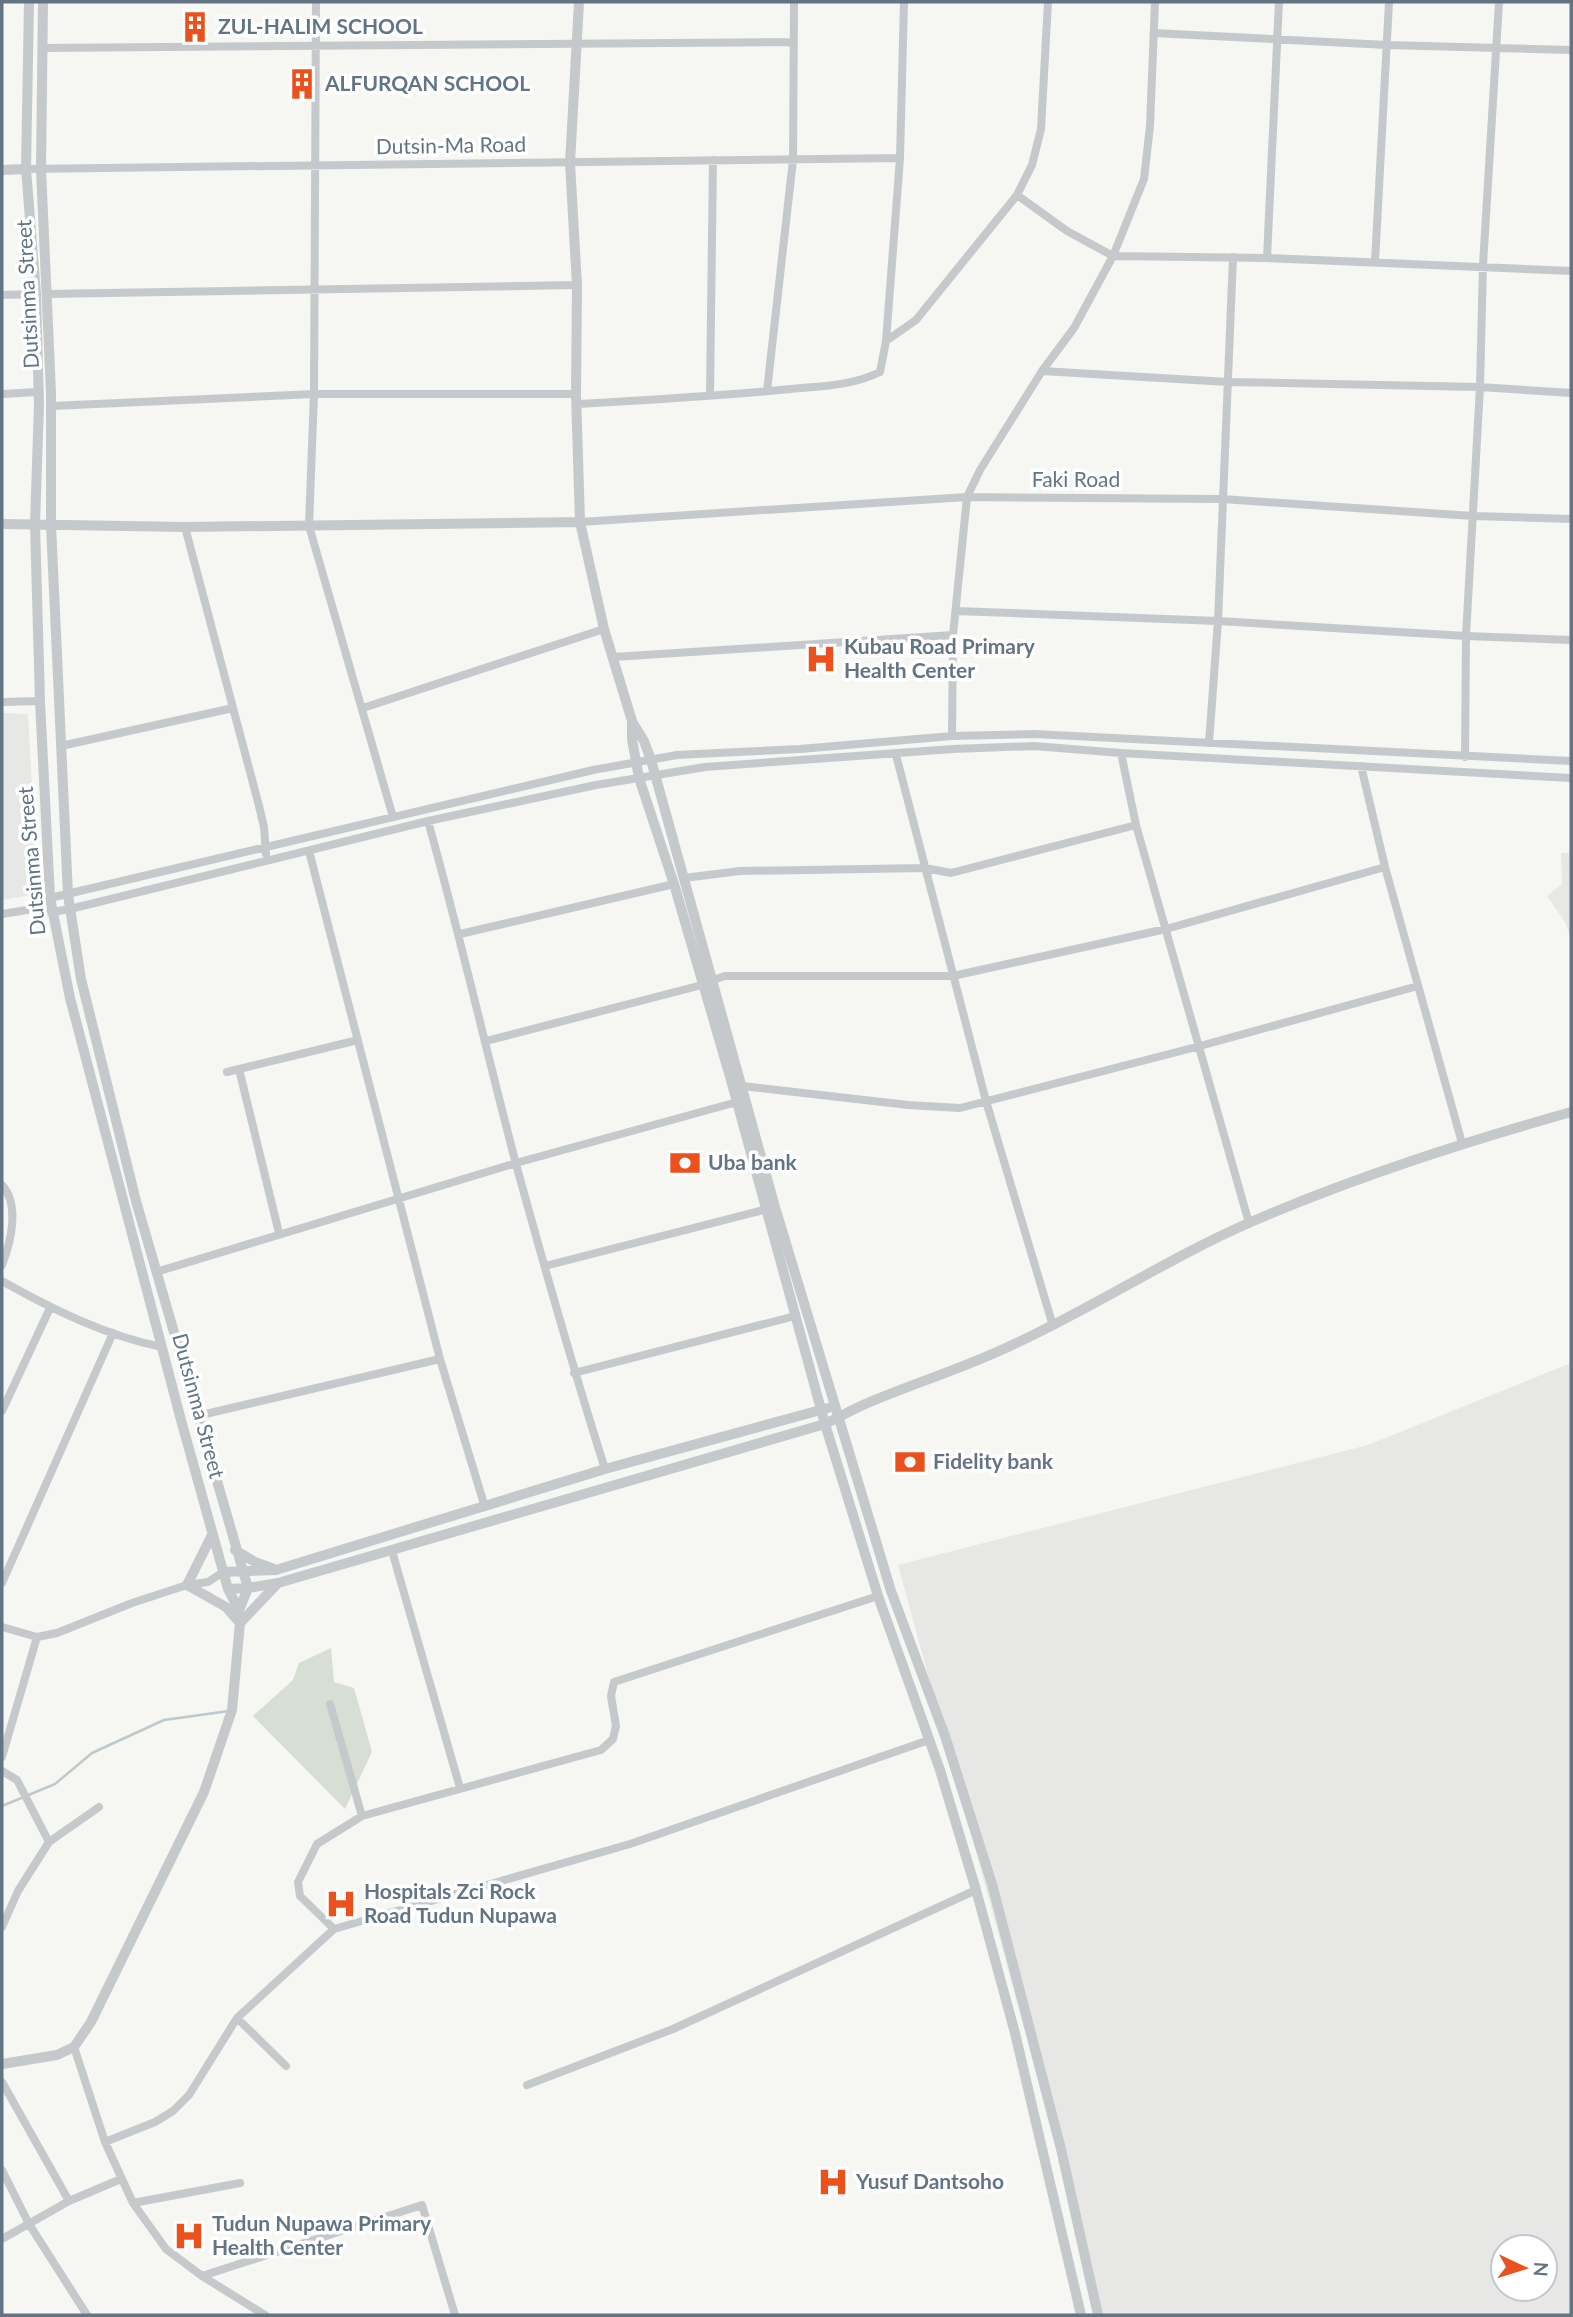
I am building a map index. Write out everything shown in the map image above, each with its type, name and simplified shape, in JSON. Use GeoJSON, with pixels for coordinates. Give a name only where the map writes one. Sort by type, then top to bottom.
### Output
{"type":"FeatureCollection","features":[{"type":"Feature","properties":{"kind":"street","name":"Dutsinma Street"},"geometry":{"type":"LineString","coordinates":[[29,2],[26,169],[36,294],[38,392],[34,524],[50,898],[70,998],[212,1535],[228,1588],[239,1610],[240,1623],[232,1710],[204,1791],[91,2022],[74,2047]]}},
{"type":"Feature","properties":{"kind":"street","name":"Dutsinma Street"},"geometry":{"type":"LineString","coordinates":[[43,2],[41,169],[52,406],[51,525],[68,895],[81,979],[156,1272],[248,1588],[239,1610]]}},
{"type":"Feature","properties":{"kind":"street"},"geometry":{"type":"LineString","coordinates":[[316,2],[314,394],[309,526],[393,817]]}},
{"type":"Feature","properties":{"kind":"street"},"geometry":{"type":"LineString","coordinates":[[579,2],[570,163],[577,285],[580,522],[604,629],[632,721],[639,778],[679,881]]}},
{"type":"Feature","properties":{"kind":"street"},"geometry":{"type":"LineString","coordinates":[[767,391],[793,160],[794,2]]}},
{"type":"Feature","properties":{"kind":"street"},"geometry":{"type":"LineString","coordinates":[[52,406],[314,394],[577,399],[710,396],[850,383],[866,379],[880,372],[886,341],[900,158],[904,2]]}},
{"type":"Feature","properties":{"kind":"street"},"geometry":{"type":"LineString","coordinates":[[886,341],[916,320],[1017,195],[1032,165],[1041,129],[1048,2]]}},
{"type":"Feature","properties":{"kind":"street"},"geometry":{"type":"LineString","coordinates":[[952,736],[953,635],[967,497],[980,470],[1042,372],[1074,328],[1113,256],[1144,179],[1150,126],[1155,2]]}},
{"type":"Feature","properties":{"kind":"street"},"geometry":{"type":"LineString","coordinates":[[1267,258],[1279,2]]}},
{"type":"Feature","properties":{"kind":"street"},"geometry":{"type":"LineString","coordinates":[[1375,262],[1389,2]]}},
{"type":"Feature","properties":{"kind":"street"},"geometry":{"type":"LineString","coordinates":[[1465,757],[1466,636],[1480,387],[1483,265],[1499,2]]}},
{"type":"Feature","properties":{"kind":"street"},"geometry":{"type":"LineString","coordinates":[[1154,33],[1387,45],[1571,50]]}},
{"type":"Feature","properties":{"kind":"street"},"geometry":{"type":"LineString","coordinates":[[42,48],[794,42]]}},
{"type":"Feature","properties":{"kind":"street","name":"Dutsin-Ma Road"},"geometry":{"type":"LineString","coordinates":[[2,170],[900,158]]}},
{"type":"Feature","properties":{"kind":"street"},"geometry":{"type":"LineString","coordinates":[[710,396],[713,160]]}},
{"type":"Feature","properties":{"kind":"street"},"geometry":{"type":"LineString","coordinates":[[1017,195],[1067,231],[1113,256],[1483,265],[1571,271]]}},
{"type":"Feature","properties":{"kind":"street"},"geometry":{"type":"LineString","coordinates":[[1209,743],[1218,621],[1233,257]]}},
{"type":"Feature","properties":{"kind":"street"},"geometry":{"type":"LineString","coordinates":[[48,294],[577,285]]}},
{"type":"Feature","properties":{"kind":"street"},"geometry":{"type":"LineString","coordinates":[[2,295],[36,294]]}},
{"type":"Feature","properties":{"kind":"street"},"geometry":{"type":"LineString","coordinates":[[1042,372],[1228,382],[1480,387],[1571,393]]}},
{"type":"Feature","properties":{"kind":"street"},"geometry":{"type":"LineString","coordinates":[[2,394],[38,392]]}},
{"type":"Feature","properties":{"kind":"street","name":"Faki Road"},"geometry":{"type":"LineString","coordinates":[[580,522],[967,497],[1222,499],[1473,516],[1571,519]]}},
{"type":"Feature","properties":{"kind":"street"},"geometry":{"type":"LineString","coordinates":[[2,524],[185,527],[580,522]]}},
{"type":"Feature","properties":{"kind":"street"},"geometry":{"type":"LineString","coordinates":[[185,527],[264,827],[266,861]]}},
{"type":"Feature","properties":{"kind":"street"},"geometry":{"type":"LineString","coordinates":[[956,611],[1218,621],[1571,640]]}},
{"type":"Feature","properties":{"kind":"street"},"geometry":{"type":"LineString","coordinates":[[363,708],[604,629]]}},
{"type":"Feature","properties":{"kind":"street"},"geometry":{"type":"LineString","coordinates":[[614,657],[953,635]]}},
{"type":"Feature","properties":{"kind":"street"},"geometry":{"type":"LineString","coordinates":[[2,702],[40,701]]}},
{"type":"Feature","properties":{"kind":"street"},"geometry":{"type":"LineString","coordinates":[[61,746],[233,708]]}},
{"type":"Feature","properties":{"kind":"street"},"geometry":{"type":"LineString","coordinates":[[632,721],[651,760],[679,881],[825,1424],[878,1596],[940,1770],[976,1890],[1015,2033],[1080,2315]]}},
{"type":"Feature","properties":{"kind":"street"},"geometry":{"type":"LineString","coordinates":[[33,909],[50,898],[393,817],[635,762],[703,752],[800,748],[952,736],[1034,734],[1571,761]]}},
{"type":"Feature","properties":{"kind":"street"},"geometry":{"type":"LineString","coordinates":[[2,914],[33,909],[52,912],[428,821],[705,767],[953,749],[1034,746],[1571,778]]}},
{"type":"Feature","properties":{"kind":"street"},"geometry":{"type":"LineString","coordinates":[[1274,761],[1275,747]]}},
{"type":"Feature","properties":{"kind":"street"},"geometry":{"type":"LineString","coordinates":[[1121,753],[1136,825],[1249,1223]]}},
{"type":"Feature","properties":{"kind":"street"},"geometry":{"type":"LineString","coordinates":[[897,755],[986,1101],[1053,1326]]}},
{"type":"Feature","properties":{"kind":"street"},"geometry":{"type":"LineString","coordinates":[[1361,766],[1385,867],[1462,1143]]}},
{"type":"Feature","properties":{"kind":"street"},"geometry":{"type":"LineString","coordinates":[[428,821],[460,934],[516,1163],[605,1469]]}},
{"type":"Feature","properties":{"kind":"street"},"geometry":{"type":"LineString","coordinates":[[460,934],[703,874],[925,868],[951,873],[1136,825]]}},
{"type":"Feature","properties":{"kind":"street"},"geometry":{"type":"LineString","coordinates":[[309,851],[440,1359],[484,1504]]}},
{"type":"Feature","properties":{"kind":"street"},"geometry":{"type":"LineString","coordinates":[[486,1041],[708,983],[725,976],[953,976],[1166,929],[1385,867]]}},
{"type":"Feature","properties":{"kind":"street"},"geometry":{"type":"LineString","coordinates":[[708,983],[742,1086],[775,1207],[891,1591],[946,1736],[992,1884],[1061,2149],[1098,2315]]}},
{"type":"Feature","properties":{"kind":"street"},"geometry":{"type":"LineString","coordinates":[[742,1086],[961,1108],[1418,986]]}},
{"type":"Feature","properties":{"kind":"street"},"geometry":{"type":"LineString","coordinates":[[227,1072],[358,1040]]}},
{"type":"Feature","properties":{"kind":"street"},"geometry":{"type":"LineString","coordinates":[[239,1069],[279,1233]]}},
{"type":"Feature","properties":{"kind":"street"},"geometry":{"type":"LineString","coordinates":[[156,1272],[516,1163],[737,1102]]}},
{"type":"Feature","properties":{"kind":"street"},"geometry":{"type":"LineString","coordinates":[[208,1582],[223,1572],[276,1570],[484,1504],[821,1408],[837,1412],[862,1406],[989,1356],[1053,1326],[1168,1262],[1249,1223],[1356,1180],[1462,1143],[1571,1112]]}},
{"type":"Feature","properties":{"kind":"street"},"geometry":{"type":"LineString","coordinates":[[2,1185],[8,1192],[13,1221],[2,1265]]}},
{"type":"Feature","properties":{"kind":"street"},"geometry":{"type":"LineString","coordinates":[[545,1266],[767,1209]]}},
{"type":"Feature","properties":{"kind":"street"},"geometry":{"type":"LineString","coordinates":[[2,1281],[50,1308],[133,1341],[162,1347]]}},
{"type":"Feature","properties":{"kind":"street"},"geometry":{"type":"LineString","coordinates":[[2,1411],[50,1308]]}},
{"type":"Feature","properties":{"kind":"street"},"geometry":{"type":"LineString","coordinates":[[575,1373],[794,1316]]}},
{"type":"Feature","properties":{"kind":"street"},"geometry":{"type":"LineString","coordinates":[[2,1583],[113,1333]]}},
{"type":"Feature","properties":{"kind":"street"},"geometry":{"type":"LineString","coordinates":[[197,1416],[440,1359]]}},
{"type":"Feature","properties":{"kind":"street"},"geometry":{"type":"LineString","coordinates":[[2,1627],[37,1637],[57,1633],[187,1585],[208,1582],[228,1588],[248,1588],[278,1583],[825,1424],[837,1412]]}},
{"type":"Feature","properties":{"kind":"street"},"geometry":{"type":"LineString","coordinates":[[187,1585],[212,1535]]}},
{"type":"Feature","properties":{"kind":"street"},"geometry":{"type":"LineString","coordinates":[[236,1550],[255,1562],[276,1570]]}},
{"type":"Feature","properties":{"kind":"street"},"geometry":{"type":"LineString","coordinates":[[392,1551],[460,1788]]}},
{"type":"Feature","properties":{"kind":"street"},"geometry":{"type":"LineString","coordinates":[[187,1585],[226,1607],[240,1623],[278,1583]]}},
{"type":"Feature","properties":{"kind":"street"},"geometry":{"type":"LineString","coordinates":[[334,1929],[300,1896],[298,1882],[317,1844],[362,1816],[601,1750],[613,1739],[616,1726],[611,1696],[614,1682],[878,1596]]}},
{"type":"Feature","properties":{"kind":"street"},"geometry":{"type":"LineString","coordinates":[[2,1757],[37,1637]]}},
{"type":"Feature","properties":{"kind":"street"},"geometry":{"type":"LineString","coordinates":[[330,1704],[362,1816]]}},
{"type":"Feature","properties":{"kind":"street"},"geometry":{"type":"LineString","coordinates":[[105,2142],[155,2122],[173,2111],[189,2095],[237,2018],[334,1929],[630,1844],[929,1740]]}},
{"type":"Feature","properties":{"kind":"street"},"geometry":{"type":"LineString","coordinates":[[2,1771],[17,1780],[49,1842]]}},
{"type":"Feature","properties":{"kind":"street"},"geometry":{"type":"LineString","coordinates":[[2,1927],[18,1891],[49,1842],[99,1807]]}},
{"type":"Feature","properties":{"kind":"street"},"geometry":{"type":"LineString","coordinates":[[527,2085],[673,2029],[976,1890]]}},
{"type":"Feature","properties":{"kind":"street"},"geometry":{"type":"LineString","coordinates":[[237,2018],[286,2066]]}},
{"type":"Feature","properties":{"kind":"street"},"geometry":{"type":"LineString","coordinates":[[2,2064],[57,2055],[74,2047],[105,2142],[133,2203],[166,2249],[202,2276],[265,2315]]}},
{"type":"Feature","properties":{"kind":"street"},"geometry":{"type":"LineString","coordinates":[[2,2082],[69,2202]]}},
{"type":"Feature","properties":{"kind":"street"},"geometry":{"type":"LineString","coordinates":[[2,2170],[29,2224],[88,2315]]}},
{"type":"Feature","properties":{"kind":"street"},"geometry":{"type":"LineString","coordinates":[[2,2239],[69,2202],[121,2179]]}},
{"type":"Feature","properties":{"kind":"street"},"geometry":{"type":"LineString","coordinates":[[133,2203],[240,2183]]}},
{"type":"Feature","properties":{"kind":"street"},"geometry":{"type":"LineString","coordinates":[[202,2276],[422,2205],[456,2315]]}},
{"type":"Feature","properties":{"kind":"shaded area"},"geometry":{"type":"Polygon","coordinates":[[[2,713],[28,714],[38,894],[2,900],[2,713]]]}},
{"type":"Feature","properties":{"kind":"shaded area"},"geometry":{"type":"Polygon","coordinates":[[[1561,853],[1571,853],[1571,939],[1565,922],[1547,896],[1562,884],[1561,853]]]}},
{"type":"Feature","properties":{"kind":"shaded area"},"geometry":{"type":"Polygon","coordinates":[[[1571,1363],[1571,2315],[1102,2315],[898,1565],[1368,1445],[1571,1363]]]}},
{"type":"Feature","properties":{"kind":"shaded area"},"geometry":{"type":"Polygon","coordinates":[[[331,1648],[334,1682],[354,1688],[372,1752],[345,1809],[253,1716],[293,1680],[299,1663],[331,1648]]]}},
{"type":"Feature","properties":{"kind":"waterway"},"geometry":{"type":"LineString","coordinates":[[2,1806],[55,1784],[92,1753],[164,1720],[229,1711]]}},
{"type":"Feature","properties":{"kind":"place","name":"ZUL-HALIM SCHOOL"},"geometry":{"type":"Point","coordinates":[195,27]}},
{"type":"Feature","properties":{"kind":"place","name":"ALFURQAN SCHOOL"},"geometry":{"type":"Point","coordinates":[302,84]}},
{"type":"Feature","properties":{"kind":"place","name":"Kubau Road Primary Health Center"},"geometry":{"type":"Point","coordinates":[821,659]}},
{"type":"Feature","properties":{"kind":"place","name":"Uba bank"},"geometry":{"type":"Point","coordinates":[685,1163]}},
{"type":"Feature","properties":{"kind":"place","name":"Fidelity bank"},"geometry":{"type":"Point","coordinates":[910,1462]}},
{"type":"Feature","properties":{"kind":"place","name":"Hospitals Zci Rock Road Tudun Nupawa"},"geometry":{"type":"Point","coordinates":[341,1904]}},
{"type":"Feature","properties":{"kind":"place","name":"Yusuf Dantsoho"},"geometry":{"type":"Point","coordinates":[833,2182]}},
{"type":"Feature","properties":{"kind":"place","name":"Tudun Nupawa Primary Health Center"},"geometry":{"type":"Point","coordinates":[189,2236]}}]}
